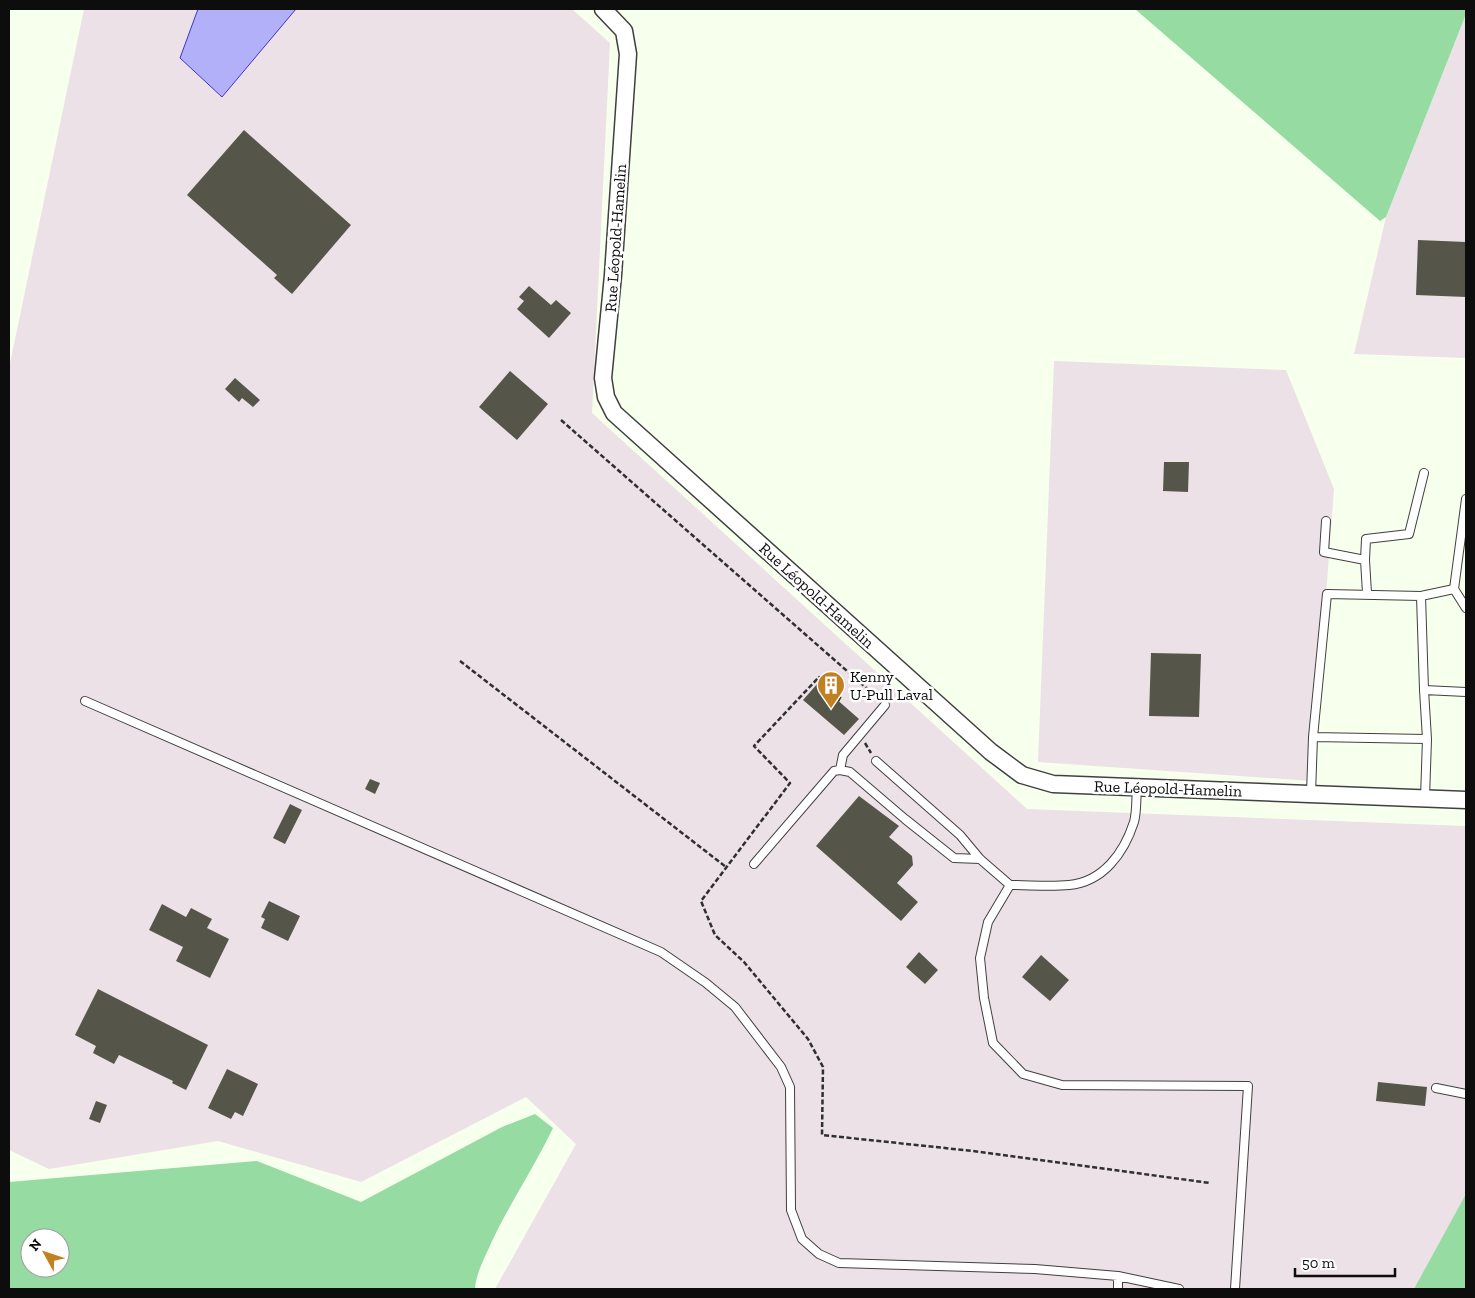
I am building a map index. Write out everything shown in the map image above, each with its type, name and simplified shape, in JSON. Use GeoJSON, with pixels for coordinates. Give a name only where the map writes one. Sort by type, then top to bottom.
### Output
{"type":"FeatureCollection","features":[{"type":"Feature","properties":{"kind":"street","name":"Rue Léopold-Hamelin"},"geometry":{"type":"LineString","coordinates":[[603,9],[624,31],[628,54],[614,265],[603,378],[606,397],[614,413],[984,746],[1022,775],[1053,784],[1466,800]]}},
{"type":"Feature","properties":{"kind":"lane"},"geometry":{"type":"LineString","coordinates":[[1367,594],[1366,539],[1409,534],[1424,473]]}},
{"type":"Feature","properties":{"kind":"lane"},"geometry":{"type":"LineString","coordinates":[[1466,499],[1454,589],[1466,608]]}},
{"type":"Feature","properties":{"kind":"lane"},"geometry":{"type":"LineString","coordinates":[[1326,521],[1324,552],[1365,560]]}},
{"type":"Feature","properties":{"kind":"lane"},"geometry":{"type":"LineString","coordinates":[[1311,794],[1313,737],[1327,594],[1421,596],[1454,589]]}},
{"type":"Feature","properties":{"kind":"lane"},"geometry":{"type":"LineString","coordinates":[[1421,596],[1427,739],[1425,798]]}},
{"type":"Feature","properties":{"kind":"lane"},"geometry":{"type":"LineString","coordinates":[[1424,690],[1466,692]]}},
{"type":"Feature","properties":{"kind":"lane"},"geometry":{"type":"LineString","coordinates":[[85,701],[660,952],[706,983],[735,1007],[781,1067],[790,1087],[791,1210],[802,1239],[819,1254],[839,1264],[1035,1269],[1118,1276],[1179,1289]]}},
{"type":"Feature","properties":{"kind":"lane"},"geometry":{"type":"LineString","coordinates":[[840,770],[843,755],[885,705]]}},
{"type":"Feature","properties":{"kind":"lane"},"geometry":{"type":"LineString","coordinates":[[1313,737],[1427,739]]}},
{"type":"Feature","properties":{"kind":"lane"},"geometry":{"type":"LineString","coordinates":[[876,761],[960,835],[980,859],[1010,885],[1069,885],[1085,881],[1105,871],[1116,858],[1134,821],[1137,787]]}},
{"type":"Feature","properties":{"kind":"lane"},"geometry":{"type":"LineString","coordinates":[[754,864],[834,771],[840,770],[850,772],[954,858],[980,859]]}},
{"type":"Feature","properties":{"kind":"lane"},"geometry":{"type":"LineString","coordinates":[[1010,885],[988,922],[980,958],[984,998],[993,1043],[1023,1074],[1062,1085],[1248,1086],[1235,1289]]}},
{"type":"Feature","properties":{"kind":"lane"},"geometry":{"type":"LineString","coordinates":[[1436,1088],[1466,1094]]}},
{"type":"Feature","properties":{"kind":"lane"},"geometry":{"type":"LineString","coordinates":[[1118,1276],[1118,1289]]}},
{"type":"Feature","properties":{"kind":"path"},"geometry":{"type":"LineString","coordinates":[[561,420],[885,705]]}},
{"type":"Feature","properties":{"kind":"path"},"geometry":{"type":"LineString","coordinates":[[460,661],[726,867]]}},
{"type":"Feature","properties":{"kind":"path"},"geometry":{"type":"LineString","coordinates":[[838,700],[841,696],[819,677],[808,692],[754,746],[790,783],[701,900],[715,935],[744,962],[808,1039],[822,1068],[822,1135],[973,1151],[1210,1183]]}},
{"type":"Feature","properties":{"kind":"shaded area"},"geometry":{"type":"Polygon","coordinates":[[[84,9],[572,9],[610,43],[592,413],[1027,809],[1466,826],[1466,1289],[495,1289],[576,1144],[526,1097],[361,1182],[218,1141],[49,1169],[9,1150],[9,368],[84,9]]]}},
{"type":"Feature","properties":{"kind":"shaded area"},"geometry":{"type":"Polygon","coordinates":[[[1466,14],[1466,358],[1354,354],[1386,217],[1466,14]]]}},
{"type":"Feature","properties":{"kind":"shaded area"},"geometry":{"type":"Polygon","coordinates":[[[1054,361],[1286,370],[1334,489],[1312,781],[1038,762],[1054,361]]]}},
{"type":"Feature","properties":{"kind":"green space"},"geometry":{"type":"Polygon","coordinates":[[[1135,9],[1466,9],[1466,14],[1386,217],[1380,221],[1135,9]]]}},
{"type":"Feature","properties":{"kind":"green space"},"geometry":{"type":"Polygon","coordinates":[[[535,1114],[553,1128],[495,1234],[480,1269],[475,1289],[9,1289],[9,1182],[257,1161],[361,1202],[502,1127],[535,1114]]]}},
{"type":"Feature","properties":{"kind":"green space"},"geometry":{"type":"Polygon","coordinates":[[[1466,1194],[1466,1289],[1414,1289],[1466,1194]]]}},
{"type":"Feature","properties":{"kind":"water"},"geometry":{"type":"Polygon","coordinates":[[[198,9],[296,9],[222,97],[180,58],[198,9]]]}},
{"type":"Feature","properties":{"kind":"building"},"geometry":{"type":"Polygon","coordinates":[[[244,130],[351,225],[292,294],[274,278],[277,275],[187,195],[244,130]]]}},
{"type":"Feature","properties":{"kind":"building"},"geometry":{"type":"Polygon","coordinates":[[[1418,240],[1466,242],[1466,297],[1416,295],[1418,240]]]}},
{"type":"Feature","properties":{"kind":"building"},"geometry":{"type":"Polygon","coordinates":[[[529,286],[551,305],[556,300],[571,313],[549,338],[517,309],[524,301],[519,297],[529,286]]]}},
{"type":"Feature","properties":{"kind":"building"},"geometry":{"type":"Polygon","coordinates":[[[510,371],[548,404],[517,440],[479,407],[510,371]]]}},
{"type":"Feature","properties":{"kind":"building"},"geometry":{"type":"Polygon","coordinates":[[[235,378],[260,400],[253,407],[242,398],[239,402],[225,389],[235,378]]]}},
{"type":"Feature","properties":{"kind":"building"},"geometry":{"type":"Polygon","coordinates":[[[1164,462],[1189,462],[1188,492],[1163,491],[1164,462]]]}},
{"type":"Feature","properties":{"kind":"building"},"geometry":{"type":"Polygon","coordinates":[[[1151,653],[1201,654],[1199,717],[1149,716],[1151,653]]]}},
{"type":"Feature","properties":{"kind":"building","name":"Kenny U-Pull Laval"},"geometry":{"type":"Polygon","coordinates":[[[818,683],[859,719],[844,735],[803,700],[818,683]]]}},
{"type":"Feature","properties":{"kind":"building"},"geometry":{"type":"Polygon","coordinates":[[[370,779],[380,783],[375,794],[365,789],[370,779]]]}},
{"type":"Feature","properties":{"kind":"building"},"geometry":{"type":"Polygon","coordinates":[[[859,796],[899,826],[889,837],[912,856],[913,865],[897,883],[918,902],[901,921],[816,846],[859,796]]]}},
{"type":"Feature","properties":{"kind":"building"},"geometry":{"type":"Polygon","coordinates":[[[290,804],[302,810],[285,844],[273,838],[290,804]]]}},
{"type":"Feature","properties":{"kind":"building"},"geometry":{"type":"Polygon","coordinates":[[[269,901],[300,916],[288,941],[261,928],[265,919],[261,917],[269,901]]]}},
{"type":"Feature","properties":{"kind":"building"},"geometry":{"type":"Polygon","coordinates":[[[162,904],[186,917],[191,908],[212,919],[207,928],[229,939],[210,978],[176,961],[183,947],[149,930],[162,904]]]}},
{"type":"Feature","properties":{"kind":"building"},"geometry":{"type":"Polygon","coordinates":[[[919,952],[938,970],[925,984],[906,967],[919,952]]]}},
{"type":"Feature","properties":{"kind":"building"},"geometry":{"type":"Polygon","coordinates":[[[1041,955],[1069,980],[1050,1001],[1022,977],[1041,955]]]}},
{"type":"Feature","properties":{"kind":"building"},"geometry":{"type":"Polygon","coordinates":[[[98,989],[208,1045],[186,1090],[172,1083],[173,1081],[119,1055],[114,1064],[93,1053],[96,1046],[75,1035],[98,989]]]}},
{"type":"Feature","properties":{"kind":"building"},"geometry":{"type":"Polygon","coordinates":[[[227,1069],[258,1084],[243,1116],[235,1112],[231,1119],[208,1108],[227,1069]]]}},
{"type":"Feature","properties":{"kind":"building"},"geometry":{"type":"Polygon","coordinates":[[[1378,1082],[1427,1087],[1425,1106],[1376,1101],[1378,1082]]]}},
{"type":"Feature","properties":{"kind":"building"},"geometry":{"type":"Polygon","coordinates":[[[96,1101],[107,1105],[100,1123],[89,1119],[96,1101]]]}},
{"type":"Feature","properties":{"kind":"place","name":"Kenny U-Pull Laval"},"geometry":{"type":"Point","coordinates":[831,709]}}]}
